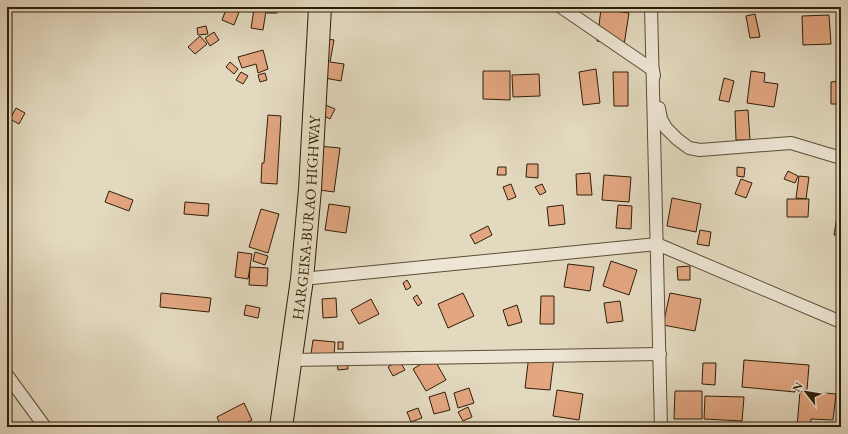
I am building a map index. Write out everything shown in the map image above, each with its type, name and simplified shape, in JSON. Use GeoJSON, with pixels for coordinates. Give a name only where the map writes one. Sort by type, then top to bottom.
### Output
{"type":"FeatureCollection","features":[{"type":"Feature","properties":{"kind":"highway","name":"HARGEISA-BURAO HIGHWAY"},"geometry":{"type":"LineString","coordinates":[[281,427],[302,279],[310,188],[320,7]]}},
{"type":"Feature","properties":{"kind":"street"},"geometry":{"type":"LineString","coordinates":[[562,7],[653,70],[661,119],[666,128],[688,148],[700,150],[791,143],[841,158]]}},
{"type":"Feature","properties":{"kind":"street"},"geometry":{"type":"LineString","coordinates":[[651,7],[661,427]]}},
{"type":"Feature","properties":{"kind":"street"},"geometry":{"type":"LineString","coordinates":[[302,279],[657,244],[841,322]]}},
{"type":"Feature","properties":{"kind":"street"},"geometry":{"type":"LineString","coordinates":[[290,360],[660,354]]}},
{"type":"Feature","properties":{"kind":"street"},"geometry":{"type":"LineString","coordinates":[[7,375],[11,388],[45,427]]}},
{"type":"Feature","properties":{"kind":"building"},"geometry":{"type":"Polygon","coordinates":[[[227,7],[241,7],[234,25],[222,20],[227,7]]]}},
{"type":"Feature","properties":{"kind":"building"},"geometry":{"type":"Polygon","coordinates":[[[267,7],[277,7],[277,13],[267,13],[267,7]]]}},
{"type":"Feature","properties":{"kind":"building"},"geometry":{"type":"Polygon","coordinates":[[[254,9],[266,11],[263,30],[251,28],[254,9]]]}},
{"type":"Feature","properties":{"kind":"building"},"geometry":{"type":"Polygon","coordinates":[[[601,9],[629,13],[624,45],[597,41],[601,9]]]}},
{"type":"Feature","properties":{"kind":"building"},"geometry":{"type":"Polygon","coordinates":[[[755,14],[760,37],[750,38],[746,16],[755,14]]]}},
{"type":"Feature","properties":{"kind":"building"},"geometry":{"type":"Polygon","coordinates":[[[829,15],[831,44],[803,45],[802,16],[829,15]]]}},
{"type":"Feature","properties":{"kind":"building"},"geometry":{"type":"Polygon","coordinates":[[[206,26],[208,34],[198,35],[197,28],[206,26]]]}},
{"type":"Feature","properties":{"kind":"building"},"geometry":{"type":"Polygon","coordinates":[[[214,32],[219,40],[210,46],[205,38],[214,32]]]}},
{"type":"Feature","properties":{"kind":"building"},"geometry":{"type":"Polygon","coordinates":[[[200,36],[207,44],[195,54],[188,47],[200,36]]]}},
{"type":"Feature","properties":{"kind":"building"},"geometry":{"type":"Polygon","coordinates":[[[320,38],[334,40],[330,62],[344,64],[341,81],[314,76],[320,38]]]}},
{"type":"Feature","properties":{"kind":"building"},"geometry":{"type":"Polygon","coordinates":[[[263,50],[268,69],[258,73],[256,64],[242,68],[238,57],[263,50]]]}},
{"type":"Feature","properties":{"kind":"building"},"geometry":{"type":"Polygon","coordinates":[[[230,62],[238,69],[234,74],[226,67],[230,62]]]}},
{"type":"Feature","properties":{"kind":"building"},"geometry":{"type":"Polygon","coordinates":[[[596,69],[600,103],[583,105],[579,72],[596,69]]]}},
{"type":"Feature","properties":{"kind":"building"},"geometry":{"type":"Polygon","coordinates":[[[483,71],[510,71],[510,100],[483,99],[483,71]]]}},
{"type":"Feature","properties":{"kind":"building"},"geometry":{"type":"Polygon","coordinates":[[[751,71],[765,73],[764,82],[778,84],[774,107],[747,103],[751,71]]]}},
{"type":"Feature","properties":{"kind":"building"},"geometry":{"type":"Polygon","coordinates":[[[241,72],[248,76],[243,84],[236,80],[241,72]]]}},
{"type":"Feature","properties":{"kind":"building"},"geometry":{"type":"Polygon","coordinates":[[[613,72],[628,72],[628,106],[614,106],[613,72]]]}},
{"type":"Feature","properties":{"kind":"building"},"geometry":{"type":"Polygon","coordinates":[[[265,73],[267,80],[260,82],[258,75],[265,73]]]}},
{"type":"Feature","properties":{"kind":"building"},"geometry":{"type":"Polygon","coordinates":[[[539,74],[540,96],[513,97],[512,75],[539,74]]]}},
{"type":"Feature","properties":{"kind":"building"},"geometry":{"type":"Polygon","coordinates":[[[724,78],[734,81],[729,102],[719,100],[724,78]]]}},
{"type":"Feature","properties":{"kind":"building"},"geometry":{"type":"Polygon","coordinates":[[[841,81],[841,104],[831,104],[831,82],[841,81]]]}},
{"type":"Feature","properties":{"kind":"building"},"geometry":{"type":"Polygon","coordinates":[[[323,104],[335,109],[330,119],[319,113],[323,104]]]}},
{"type":"Feature","properties":{"kind":"building"},"geometry":{"type":"Polygon","coordinates":[[[16,108],[25,113],[19,124],[10,119],[16,108]]]}},
{"type":"Feature","properties":{"kind":"building"},"geometry":{"type":"Polygon","coordinates":[[[748,110],[750,140],[736,140],[735,111],[748,110]]]}},
{"type":"Feature","properties":{"kind":"building"},"geometry":{"type":"Polygon","coordinates":[[[268,115],[281,116],[277,184],[261,183],[268,115]]]}},
{"type":"Feature","properties":{"kind":"building"},"geometry":{"type":"Polygon","coordinates":[[[318,146],[340,148],[334,192],[312,189],[318,146]]]}},
{"type":"Feature","properties":{"kind":"building"},"geometry":{"type":"Polygon","coordinates":[[[527,164],[538,164],[538,178],[526,177],[527,164]]]}},
{"type":"Feature","properties":{"kind":"building"},"geometry":{"type":"Polygon","coordinates":[[[498,167],[506,167],[506,175],[497,175],[498,167]]]}},
{"type":"Feature","properties":{"kind":"building"},"geometry":{"type":"Polygon","coordinates":[[[737,167],[745,168],[744,177],[737,176],[737,167]]]}},
{"type":"Feature","properties":{"kind":"building"},"geometry":{"type":"Polygon","coordinates":[[[788,171],[798,176],[795,183],[784,179],[788,171]]]}},
{"type":"Feature","properties":{"kind":"building"},"geometry":{"type":"Polygon","coordinates":[[[590,173],[592,195],[577,195],[576,174],[590,173]]]}},
{"type":"Feature","properties":{"kind":"building"},"geometry":{"type":"Polygon","coordinates":[[[604,175],[631,177],[629,202],[602,200],[604,175]]]}},
{"type":"Feature","properties":{"kind":"building"},"geometry":{"type":"Polygon","coordinates":[[[799,176],[809,177],[806,199],[796,198],[799,176]]]}},
{"type":"Feature","properties":{"kind":"building"},"geometry":{"type":"Polygon","coordinates":[[[741,179],[752,183],[746,198],[735,194],[741,179]]]}},
{"type":"Feature","properties":{"kind":"building"},"geometry":{"type":"Polygon","coordinates":[[[511,184],[516,197],[508,200],[503,187],[511,184]]]}},
{"type":"Feature","properties":{"kind":"building"},"geometry":{"type":"Polygon","coordinates":[[[542,184],[546,192],[540,195],[535,187],[542,184]]]}},
{"type":"Feature","properties":{"kind":"building"},"geometry":{"type":"Polygon","coordinates":[[[109,191],[133,200],[129,211],[105,202],[109,191]]]}},
{"type":"Feature","properties":{"kind":"building"},"geometry":{"type":"Polygon","coordinates":[[[672,198],[701,204],[696,232],[667,226],[672,198]]]}},
{"type":"Feature","properties":{"kind":"building"},"geometry":{"type":"Polygon","coordinates":[[[787,199],[809,199],[808,217],[787,217],[787,199]]]}},
{"type":"Feature","properties":{"kind":"building"},"geometry":{"type":"Polygon","coordinates":[[[185,202],[209,204],[208,216],[184,214],[185,202]]]}},
{"type":"Feature","properties":{"kind":"building"},"geometry":{"type":"Polygon","coordinates":[[[329,204],[350,207],[346,233],[325,230],[329,204]]]}},
{"type":"Feature","properties":{"kind":"building"},"geometry":{"type":"Polygon","coordinates":[[[839,204],[841,205],[841,235],[834,235],[839,204]]]}},
{"type":"Feature","properties":{"kind":"building"},"geometry":{"type":"Polygon","coordinates":[[[563,205],[565,224],[549,226],[547,207],[563,205]]]}},
{"type":"Feature","properties":{"kind":"building"},"geometry":{"type":"Polygon","coordinates":[[[618,205],[632,206],[631,229],[616,228],[618,205]]]}},
{"type":"Feature","properties":{"kind":"building"},"geometry":{"type":"Polygon","coordinates":[[[261,209],[279,214],[268,253],[249,247],[261,209]]]}},
{"type":"Feature","properties":{"kind":"building"},"geometry":{"type":"Polygon","coordinates":[[[488,226],[492,235],[475,244],[470,235],[488,226]]]}},
{"type":"Feature","properties":{"kind":"building"},"geometry":{"type":"Polygon","coordinates":[[[700,230],[711,232],[709,246],[697,244],[700,230]]]}},
{"type":"Feature","properties":{"kind":"building"},"geometry":{"type":"Polygon","coordinates":[[[238,252],[252,254],[248,279],[235,277],[238,252]]]}},
{"type":"Feature","properties":{"kind":"building"},"geometry":{"type":"Polygon","coordinates":[[[255,252],[268,256],[265,265],[253,261],[255,252]]]}},
{"type":"Feature","properties":{"kind":"building"},"geometry":{"type":"Polygon","coordinates":[[[611,261],[637,270],[629,295],[603,286],[611,261]]]}},
{"type":"Feature","properties":{"kind":"building"},"geometry":{"type":"Polygon","coordinates":[[[568,264],[594,267],[590,291],[564,287],[568,264]]]}},
{"type":"Feature","properties":{"kind":"building"},"geometry":{"type":"Polygon","coordinates":[[[690,266],[690,280],[678,280],[677,267],[690,266]]]}},
{"type":"Feature","properties":{"kind":"building"},"geometry":{"type":"Polygon","coordinates":[[[250,267],[268,268],[267,286],[249,285],[250,267]]]}},
{"type":"Feature","properties":{"kind":"building"},"geometry":{"type":"Polygon","coordinates":[[[407,280],[411,287],[406,290],[403,283],[407,280]]]}},
{"type":"Feature","properties":{"kind":"building"},"geometry":{"type":"Polygon","coordinates":[[[161,293],[211,298],[209,312],[160,307],[161,293]]]}},
{"type":"Feature","properties":{"kind":"building"},"geometry":{"type":"Polygon","coordinates":[[[463,293],[474,316],[448,328],[438,304],[463,293]]]}},
{"type":"Feature","properties":{"kind":"building"},"geometry":{"type":"Polygon","coordinates":[[[670,293],[701,299],[695,331],[663,325],[670,293]]]}},
{"type":"Feature","properties":{"kind":"building"},"geometry":{"type":"Polygon","coordinates":[[[417,295],[422,303],[418,306],[413,298],[417,295]]]}},
{"type":"Feature","properties":{"kind":"building"},"geometry":{"type":"Polygon","coordinates":[[[541,296],[554,296],[554,324],[540,324],[541,296]]]}},
{"type":"Feature","properties":{"kind":"building"},"geometry":{"type":"Polygon","coordinates":[[[336,298],[337,317],[323,318],[322,299],[336,298]]]}},
{"type":"Feature","properties":{"kind":"building"},"geometry":{"type":"Polygon","coordinates":[[[371,299],[379,314],[359,324],[351,310],[371,299]]]}},
{"type":"Feature","properties":{"kind":"building"},"geometry":{"type":"Polygon","coordinates":[[[620,301],[623,321],[607,323],[604,303],[620,301]]]}},
{"type":"Feature","properties":{"kind":"building"},"geometry":{"type":"Polygon","coordinates":[[[246,305],[260,308],[258,318],[244,315],[246,305]]]}},
{"type":"Feature","properties":{"kind":"building"},"geometry":{"type":"Polygon","coordinates":[[[517,305],[522,322],[508,326],[503,310],[517,305]]]}},
{"type":"Feature","properties":{"kind":"building"},"geometry":{"type":"Polygon","coordinates":[[[313,340],[335,342],[334,356],[311,354],[313,340]]]}},
{"type":"Feature","properties":{"kind":"building"},"geometry":{"type":"Polygon","coordinates":[[[338,342],[343,342],[343,349],[338,349],[338,342]]]}},
{"type":"Feature","properties":{"kind":"building"},"geometry":{"type":"Polygon","coordinates":[[[529,355],[554,357],[550,390],[525,388],[529,355]]]}},
{"type":"Feature","properties":{"kind":"building"},"geometry":{"type":"Polygon","coordinates":[[[433,357],[446,380],[426,391],[413,369],[433,357]]]}},
{"type":"Feature","properties":{"kind":"building"},"geometry":{"type":"Polygon","coordinates":[[[347,360],[348,369],[338,370],[337,361],[347,360]]]}},
{"type":"Feature","properties":{"kind":"building"},"geometry":{"type":"Polygon","coordinates":[[[399,360],[405,370],[393,376],[388,367],[399,360]]]}},
{"type":"Feature","properties":{"kind":"building"},"geometry":{"type":"Polygon","coordinates":[[[744,360],[809,365],[807,390],[796,389],[795,392],[742,387],[744,360]]]}},
{"type":"Feature","properties":{"kind":"building"},"geometry":{"type":"Polygon","coordinates":[[[703,363],[716,363],[715,385],[702,384],[703,363]]]}},
{"type":"Feature","properties":{"kind":"building"},"geometry":{"type":"Polygon","coordinates":[[[469,388],[474,403],[458,408],[454,393],[469,388]]]}},
{"type":"Feature","properties":{"kind":"building"},"geometry":{"type":"Polygon","coordinates":[[[557,390],[583,394],[579,420],[553,416],[557,390]]]}},
{"type":"Feature","properties":{"kind":"building"},"geometry":{"type":"Polygon","coordinates":[[[675,391],[702,391],[702,419],[674,419],[675,391]]]}},
{"type":"Feature","properties":{"kind":"building"},"geometry":{"type":"Polygon","coordinates":[[[800,391],[836,394],[833,420],[811,419],[810,427],[797,427],[800,391]]]}},
{"type":"Feature","properties":{"kind":"building"},"geometry":{"type":"Polygon","coordinates":[[[445,392],[450,410],[434,414],[429,397],[445,392]]]}},
{"type":"Feature","properties":{"kind":"building"},"geometry":{"type":"Polygon","coordinates":[[[705,396],[744,397],[742,421],[704,419],[705,396]]]}},
{"type":"Feature","properties":{"kind":"building"},"geometry":{"type":"Polygon","coordinates":[[[244,403],[252,420],[237,427],[221,427],[217,417],[244,403]]]}},
{"type":"Feature","properties":{"kind":"building"},"geometry":{"type":"Polygon","coordinates":[[[468,407],[472,417],[463,421],[458,412],[468,407]]]}},
{"type":"Feature","properties":{"kind":"building"},"geometry":{"type":"Polygon","coordinates":[[[418,408],[422,418],[411,422],[407,412],[418,408]]]}}]}
